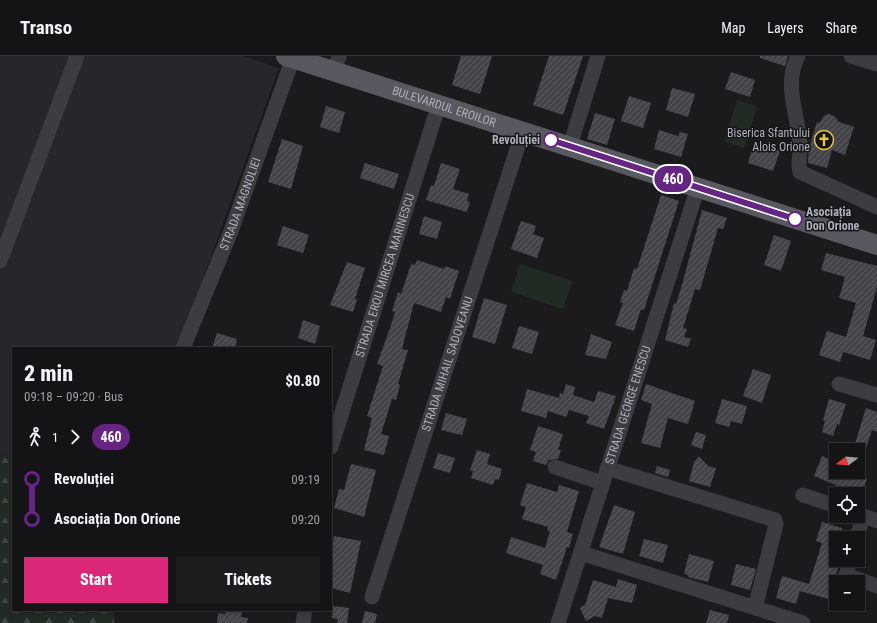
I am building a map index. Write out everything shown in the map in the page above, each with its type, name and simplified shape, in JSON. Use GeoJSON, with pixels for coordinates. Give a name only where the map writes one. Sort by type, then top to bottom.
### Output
{"type":"FeatureCollection","features":[{"type":"Feature","properties":{"kind":"main road","name":"BULEVARDUL EROILOR"},"geometry":{"type":"LineString","coordinates":[[289,57],[336,64],[439,104],[877,245]]}},
{"type":"Feature","properties":{"kind":"street"},"geometry":{"type":"LineString","coordinates":[[0,261],[77,56]]}},
{"type":"Feature","properties":{"kind":"street"},"geometry":{"type":"LineString","coordinates":[[570,146],[598,56]]}},
{"type":"Feature","properties":{"kind":"street"},"geometry":{"type":"LineString","coordinates":[[798,56],[794,63],[791,83],[800,145],[798,161],[800,172],[877,207]]}},
{"type":"Feature","properties":{"kind":"street"},"geometry":{"type":"LineString","coordinates":[[851,56],[877,64]]}},
{"type":"Feature","properties":{"kind":"street","name":"STRADA MAGNOLIEI"},"geometry":{"type":"LineString","coordinates":[[183,347],[231,230],[289,57]]}},
{"type":"Feature","properties":{"kind":"street","name":"STRADA EROU MIRCEA MARINESCU"},"geometry":{"type":"LineString","coordinates":[[332,444],[439,104]]}},
{"type":"Feature","properties":{"kind":"street","name":"STRADA MIHAIL SADOVEANU"},"geometry":{"type":"LineString","coordinates":[[372,597],[523,131]]}},
{"type":"Feature","properties":{"kind":"street","name":"STRADA GEORGE ENESCU"},"geometry":{"type":"LineString","coordinates":[[558,623],[698,188]]}},
{"type":"Feature","properties":{"kind":"street"},"geometry":{"type":"LineString","coordinates":[[839,384],[877,396]]}},
{"type":"Feature","properties":{"kind":"street"},"geometry":{"type":"LineString","coordinates":[[555,467],[602,483]]}},
{"type":"Feature","properties":{"kind":"street"},"geometry":{"type":"LineString","coordinates":[[607,468],[775,520],[776,524],[755,608]]}},
{"type":"Feature","properties":{"kind":"street"},"geometry":{"type":"LineString","coordinates":[[803,495],[829,504]]}},
{"type":"Feature","properties":{"kind":"street"},"geometry":{"type":"LineString","coordinates":[[859,531],[866,517]]}},
{"type":"Feature","properties":{"kind":"street"},"geometry":{"type":"LineString","coordinates":[[580,553],[803,623]]}},
{"type":"Feature","properties":{"kind":"street"},"geometry":{"type":"LineString","coordinates":[[865,583],[877,586]]}},
{"type":"Feature","properties":{"kind":"street"},"geometry":{"type":"LineString","coordinates":[[303,623],[305,611]]}},
{"type":"Feature","properties":{"kind":"shaded area"},"geometry":{"type":"Polygon","coordinates":[[[0,56],[243,56],[279,68],[178,347],[12,347],[12,456],[0,455],[0,56]]]}},
{"type":"Feature","properties":{"kind":"green space"},"geometry":{"type":"Polygon","coordinates":[[[737,100],[757,106],[744,148],[724,141],[737,100]]]}},
{"type":"Feature","properties":{"kind":"green space"},"geometry":{"type":"Polygon","coordinates":[[[520,264],[573,281],[563,309],[511,292],[520,264]]]}},
{"type":"Feature","properties":{"kind":"green space"},"geometry":{"type":"Polygon","coordinates":[[[0,455],[12,456],[12,611],[115,611],[114,623],[0,623],[0,455]]]}},
{"type":"Feature","properties":{"kind":"building"},"geometry":{"type":"Polygon","coordinates":[[[461,56],[492,56],[480,94],[452,85],[461,56]]]}},
{"type":"Feature","properties":{"kind":"building"},"geometry":{"type":"Polygon","coordinates":[[[549,56],[583,56],[563,115],[533,105],[549,56]]]}},
{"type":"Feature","properties":{"kind":"building"},"geometry":{"type":"Polygon","coordinates":[[[760,56],[788,56],[785,66],[760,58],[760,56]]]}},
{"type":"Feature","properties":{"kind":"building"},"geometry":{"type":"Polygon","coordinates":[[[731,72],[755,80],[750,97],[725,89],[731,72]]]}},
{"type":"Feature","properties":{"kind":"building"},"geometry":{"type":"Polygon","coordinates":[[[672,88],[695,94],[688,117],[666,110],[672,88]]]}},
{"type":"Feature","properties":{"kind":"building"},"geometry":{"type":"Polygon","coordinates":[[[629,96],[651,103],[643,128],[621,121],[629,96]]]}},
{"type":"Feature","properties":{"kind":"building"},"geometry":{"type":"Polygon","coordinates":[[[326,106],[345,112],[339,133],[320,127],[326,106]]]}},
{"type":"Feature","properties":{"kind":"building"},"geometry":{"type":"Polygon","coordinates":[[[595,113],[615,119],[607,145],[587,139],[595,113]]]}},
{"type":"Feature","properties":{"kind":"building","name":"Biserica Sfantului Alois Orione"},"geometry":{"type":"Polygon","coordinates":[[[828,114],[834,116],[839,122],[854,127],[845,155],[832,150],[827,168],[808,163],[809,148],[817,122],[819,123],[824,116],[828,114]]]}},
{"type":"Feature","properties":{"kind":"building"},"geometry":{"type":"Polygon","coordinates":[[[659,130],[678,136],[680,132],[688,134],[681,157],[654,149],[659,130]]]}},
{"type":"Feature","properties":{"kind":"building"},"geometry":{"type":"Polygon","coordinates":[[[282,139],[303,146],[291,189],[268,182],[282,139]]]}},
{"type":"Feature","properties":{"kind":"building"},"geometry":{"type":"Polygon","coordinates":[[[754,143],[780,151],[773,171],[748,163],[754,143]]]}},
{"type":"Feature","properties":{"kind":"building"},"geometry":{"type":"Polygon","coordinates":[[[365,163],[399,174],[394,189],[360,178],[365,163]]]}},
{"type":"Feature","properties":{"kind":"building"},"geometry":{"type":"Polygon","coordinates":[[[441,163],[460,169],[453,189],[469,194],[467,201],[470,202],[467,212],[426,200],[431,185],[434,186],[441,163]]]}},
{"type":"Feature","properties":{"kind":"building"},"geometry":{"type":"Polygon","coordinates":[[[661,195],[679,201],[644,310],[641,309],[634,331],[615,325],[623,303],[620,302],[624,290],[627,291],[634,268],[637,269],[661,195]]]}},
{"type":"Feature","properties":{"kind":"building"},"geometry":{"type":"Polygon","coordinates":[[[702,210],[727,218],[723,229],[718,228],[700,290],[695,289],[683,328],[687,329],[684,337],[691,339],[688,347],[665,340],[674,303],[676,304],[682,285],[702,210]]]}},
{"type":"Feature","properties":{"kind":"building"},"geometry":{"type":"Polygon","coordinates":[[[424,216],[442,222],[437,239],[419,234],[424,216]]]}},
{"type":"Feature","properties":{"kind":"building"},"geometry":{"type":"Polygon","coordinates":[[[521,221],[536,226],[533,234],[544,238],[537,258],[511,249],[521,221]]]}},
{"type":"Feature","properties":{"kind":"building"},"geometry":{"type":"Polygon","coordinates":[[[283,226],[309,235],[303,253],[277,245],[283,226]]]}},
{"type":"Feature","properties":{"kind":"building"},"geometry":{"type":"Polygon","coordinates":[[[774,235],[791,241],[781,271],[764,265],[774,235]]]}},
{"type":"Feature","properties":{"kind":"building"},"geometry":{"type":"Polygon","coordinates":[[[826,253],[877,266],[877,287],[863,336],[876,340],[870,360],[843,352],[840,362],[819,355],[827,331],[846,337],[856,303],[839,298],[845,277],[821,270],[826,253]]]}},
{"type":"Feature","properties":{"kind":"building"},"geometry":{"type":"Polygon","coordinates":[[[417,260],[444,269],[445,266],[459,271],[450,299],[446,297],[441,312],[414,303],[402,349],[408,350],[398,384],[400,385],[396,400],[392,399],[381,434],[389,436],[384,455],[364,450],[372,418],[367,416],[383,366],[377,364],[395,312],[392,311],[398,292],[401,294],[411,264],[415,265],[417,260]]]}},
{"type":"Feature","properties":{"kind":"building"},"geometry":{"type":"Polygon","coordinates":[[[347,262],[365,268],[355,299],[357,300],[353,312],[330,305],[347,262]]]}},
{"type":"Feature","properties":{"kind":"building"},"geometry":{"type":"Polygon","coordinates":[[[484,298],[507,305],[495,344],[472,337],[484,298]]]}},
{"type":"Feature","properties":{"kind":"building"},"geometry":{"type":"Polygon","coordinates":[[[303,320],[320,326],[315,344],[298,338],[303,320]]]}},
{"type":"Feature","properties":{"kind":"building"},"geometry":{"type":"Polygon","coordinates":[[[519,326],[539,332],[532,354],[512,348],[519,326]]]}},
{"type":"Feature","properties":{"kind":"building"},"geometry":{"type":"Polygon","coordinates":[[[217,333],[237,339],[235,347],[212,347],[217,333]]]}},
{"type":"Feature","properties":{"kind":"building"},"geometry":{"type":"Polygon","coordinates":[[[591,334],[612,342],[606,359],[585,355],[591,334]]]}},
{"type":"Feature","properties":{"kind":"building"},"geometry":{"type":"Polygon","coordinates":[[[753,369],[771,375],[762,403],[743,396],[753,369]]]}},
{"type":"Feature","properties":{"kind":"building"},"geometry":{"type":"Polygon","coordinates":[[[566,384],[575,387],[573,395],[594,402],[598,391],[616,396],[604,429],[586,423],[589,416],[569,410],[566,417],[548,411],[546,418],[521,411],[527,389],[559,398],[560,393],[563,394],[566,384]]]}},
{"type":"Feature","properties":{"kind":"building"},"geometry":{"type":"Polygon","coordinates":[[[646,384],[695,401],[688,424],[668,418],[660,448],[641,443],[652,404],[641,400],[646,384]]]}},
{"type":"Feature","properties":{"kind":"building"},"geometry":{"type":"Polygon","coordinates":[[[722,399],[747,406],[742,424],[731,421],[729,427],[715,423],[722,399]]]}},
{"type":"Feature","properties":{"kind":"building"},"geometry":{"type":"Polygon","coordinates":[[[829,399],[846,404],[839,425],[837,424],[833,436],[822,432],[825,421],[823,420],[829,399]]]}},
{"type":"Feature","properties":{"kind":"building"},"geometry":{"type":"Polygon","coordinates":[[[866,408],[877,412],[877,432],[872,430],[865,451],[865,443],[855,443],[866,408]]]}},
{"type":"Feature","properties":{"kind":"building"},"geometry":{"type":"Polygon","coordinates":[[[446,413],[467,419],[462,435],[441,430],[446,413]]]}},
{"type":"Feature","properties":{"kind":"building"},"geometry":{"type":"Polygon","coordinates":[[[538,426],[563,434],[558,450],[561,450],[558,459],[549,460],[546,465],[533,461],[536,452],[530,450],[538,426]]]}},
{"type":"Feature","properties":{"kind":"building"},"geometry":{"type":"Polygon","coordinates":[[[696,432],[706,435],[702,449],[691,445],[696,432]]]}},
{"type":"Feature","properties":{"kind":"building"},"geometry":{"type":"Polygon","coordinates":[[[477,450],[490,454],[487,464],[502,469],[499,480],[495,479],[493,485],[471,478],[473,471],[470,470],[477,450]]]}},
{"type":"Feature","properties":{"kind":"building"},"geometry":{"type":"Polygon","coordinates":[[[438,453],[455,458],[450,473],[433,468],[438,453]]]}},
{"type":"Feature","properties":{"kind":"building"},"geometry":{"type":"Polygon","coordinates":[[[699,456],[708,466],[716,468],[710,487],[689,481],[694,462],[699,456]]]}},
{"type":"Feature","properties":{"kind":"building"},"geometry":{"type":"Polygon","coordinates":[[[822,456],[829,459],[829,479],[867,479],[864,487],[838,487],[814,476],[822,456]]]}},
{"type":"Feature","properties":{"kind":"building"},"geometry":{"type":"Polygon","coordinates":[[[351,464],[376,470],[364,517],[334,508],[339,489],[344,490],[351,464]]]}},
{"type":"Feature","properties":{"kind":"building"},"geometry":{"type":"Polygon","coordinates":[[[657,466],[670,470],[668,477],[655,473],[657,466]]]}},
{"type":"Feature","properties":{"kind":"building"},"geometry":{"type":"Polygon","coordinates":[[[527,483],[557,492],[559,485],[579,491],[567,532],[573,534],[556,580],[540,574],[543,565],[506,553],[511,537],[545,548],[550,531],[547,530],[548,527],[522,519],[526,507],[520,505],[527,483]]]}},
{"type":"Feature","properties":{"kind":"building"},"geometry":{"type":"Polygon","coordinates":[[[614,505],[635,512],[623,554],[599,547],[614,505]]]}},
{"type":"Feature","properties":{"kind":"building"},"geometry":{"type":"Polygon","coordinates":[[[822,522],[842,528],[841,531],[829,531],[829,567],[838,567],[836,575],[829,575],[829,599],[800,591],[796,604],[776,598],[782,576],[809,584],[822,543],[816,541],[822,522]]]}},
{"type":"Feature","properties":{"kind":"building"},"geometry":{"type":"Polygon","coordinates":[[[334,536],[361,541],[350,593],[332,588],[332,545],[334,536]]]}},
{"type":"Feature","properties":{"kind":"building"},"geometry":{"type":"Polygon","coordinates":[[[644,539],[668,545],[663,563],[639,556],[644,539]]]}},
{"type":"Feature","properties":{"kind":"building"},"geometry":{"type":"Polygon","coordinates":[[[689,554],[714,561],[708,582],[688,577],[688,575],[684,574],[689,554]]]}},
{"type":"Feature","properties":{"kind":"building"},"geometry":{"type":"Polygon","coordinates":[[[736,564],[756,569],[750,590],[731,585],[736,564]]]}},
{"type":"Feature","properties":{"kind":"building"},"geometry":{"type":"Polygon","coordinates":[[[618,579],[637,585],[632,603],[608,598],[602,618],[595,616],[586,621],[580,608],[585,605],[593,580],[616,587],[618,579]]]}},
{"type":"Feature","properties":{"kind":"building"},"geometry":{"type":"Polygon","coordinates":[[[333,606],[349,608],[347,623],[337,623],[338,619],[332,618],[333,606]]]}},
{"type":"Feature","properties":{"kind":"building"},"geometry":{"type":"Polygon","coordinates":[[[710,610],[729,615],[727,623],[706,623],[710,610]]]}},
{"type":"Feature","properties":{"kind":"building"},"geometry":{"type":"Polygon","coordinates":[[[226,611],[242,611],[241,617],[248,618],[247,623],[217,623],[218,613],[225,614],[226,611]]]}},
{"type":"Feature","properties":{"kind":"building"},"geometry":{"type":"Polygon","coordinates":[[[365,611],[377,614],[375,623],[362,623],[365,611]]]}},
{"type":"Feature","properties":{"kind":"bus line","name":"460"},"geometry":{"type":"LineString","coordinates":[[551,140],[795,219]]}},
{"type":"Feature","properties":{"kind":"place","name":"Revoluției"},"geometry":{"type":"Point","coordinates":[551,140]}},
{"type":"Feature","properties":{"kind":"place","name":"Biserica Sfantului Alois Orione"},"geometry":{"type":"Point","coordinates":[824,140]}},
{"type":"Feature","properties":{"kind":"place","name":"Asociația Don Orione"},"geometry":{"type":"Point","coordinates":[795,219]}}]}
